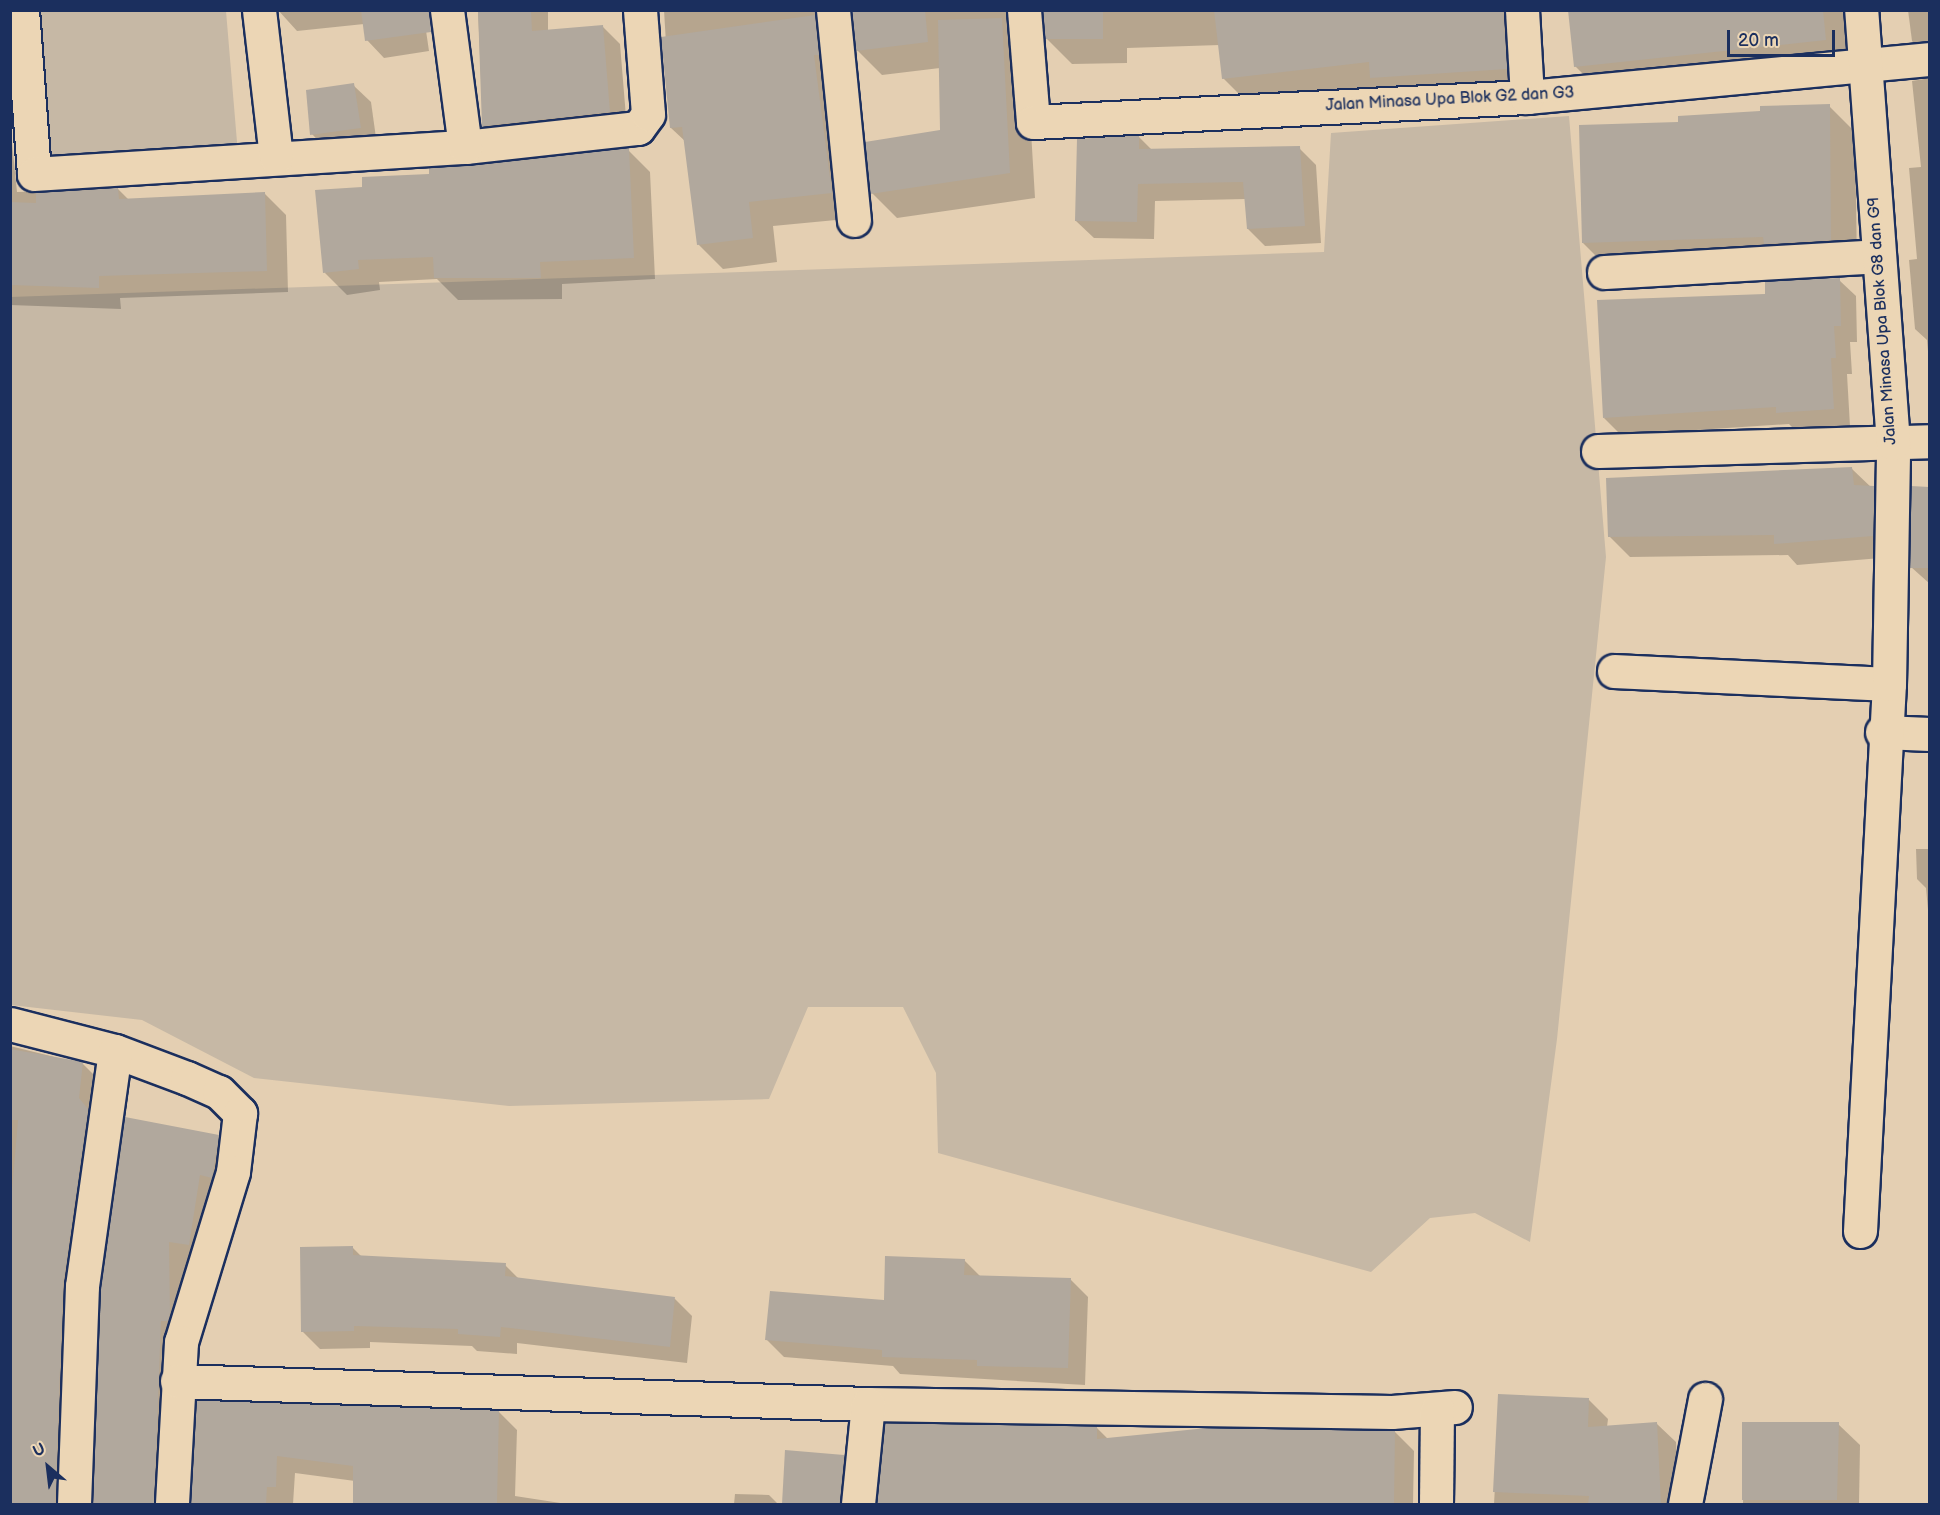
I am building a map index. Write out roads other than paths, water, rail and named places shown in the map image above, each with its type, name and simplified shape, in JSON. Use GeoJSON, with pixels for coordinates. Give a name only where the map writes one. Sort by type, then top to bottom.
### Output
{"type":"FeatureCollection","features":[{"type":"Feature","properties":{"kind":"street"},"geometry":{"type":"LineString","coordinates":[[21,10],[22,175],[276,157],[465,147],[638,128],[645,122],[640,10]]}},
{"type":"Feature","properties":{"kind":"street"},"geometry":{"type":"LineString","coordinates":[[259,10],[276,157]]}},
{"type":"Feature","properties":{"kind":"street"},"geometry":{"type":"LineString","coordinates":[[447,10],[465,147]]}},
{"type":"Feature","properties":{"kind":"street"},"geometry":{"type":"LineString","coordinates":[[832,10],[854,220]]}},
{"type":"Feature","properties":{"kind":"street","name":"Jalan Minasa Upa Blok G2 dan G3"},"geometry":{"type":"LineString","coordinates":[[1024,10],[1033,122],[1527,97],[1929,59]]}},
{"type":"Feature","properties":{"kind":"street"},"geometry":{"type":"LineString","coordinates":[[1522,10],[1527,97]]}},
{"type":"Feature","properties":{"kind":"street","name":"Jalan Minasa Upa Blok G8 dan G9"},"geometry":{"type":"LineString","coordinates":[[1860,1231],[1882,732],[1888,684],[1893,443],[1861,10]]}},
{"type":"Feature","properties":{"kind":"street"},"geometry":{"type":"LineString","coordinates":[[1604,272],[1878,256]]}},
{"type":"Feature","properties":{"kind":"street"},"geometry":{"type":"LineString","coordinates":[[1598,451],[1929,441]]}},
{"type":"Feature","properties":{"kind":"street"},"geometry":{"type":"LineString","coordinates":[[1614,671],[1888,684]]}},
{"type":"Feature","properties":{"kind":"street"},"geometry":{"type":"LineString","coordinates":[[1882,732],[1929,734]]}},
{"type":"Feature","properties":{"kind":"street"},"geometry":{"type":"LineString","coordinates":[[10,1024],[115,1051],[219,1092],[236,1105],[242,1120],[233,1172],[181,1342],[177,1381],[172,1504]]}},
{"type":"Feature","properties":{"kind":"street"},"geometry":{"type":"LineString","coordinates":[[74,1504],[82,1286],[115,1051]]}},
{"type":"Feature","properties":{"kind":"street"},"geometry":{"type":"LineString","coordinates":[[177,1381],[868,1404],[1446,1408],[1436,1504]]}},
{"type":"Feature","properties":{"kind":"street"},"geometry":{"type":"LineString","coordinates":[[1685,1504],[1705,1399]]}},
{"type":"Feature","properties":{"kind":"street"},"geometry":{"type":"LineString","coordinates":[[858,1504],[868,1404]]}}]}
